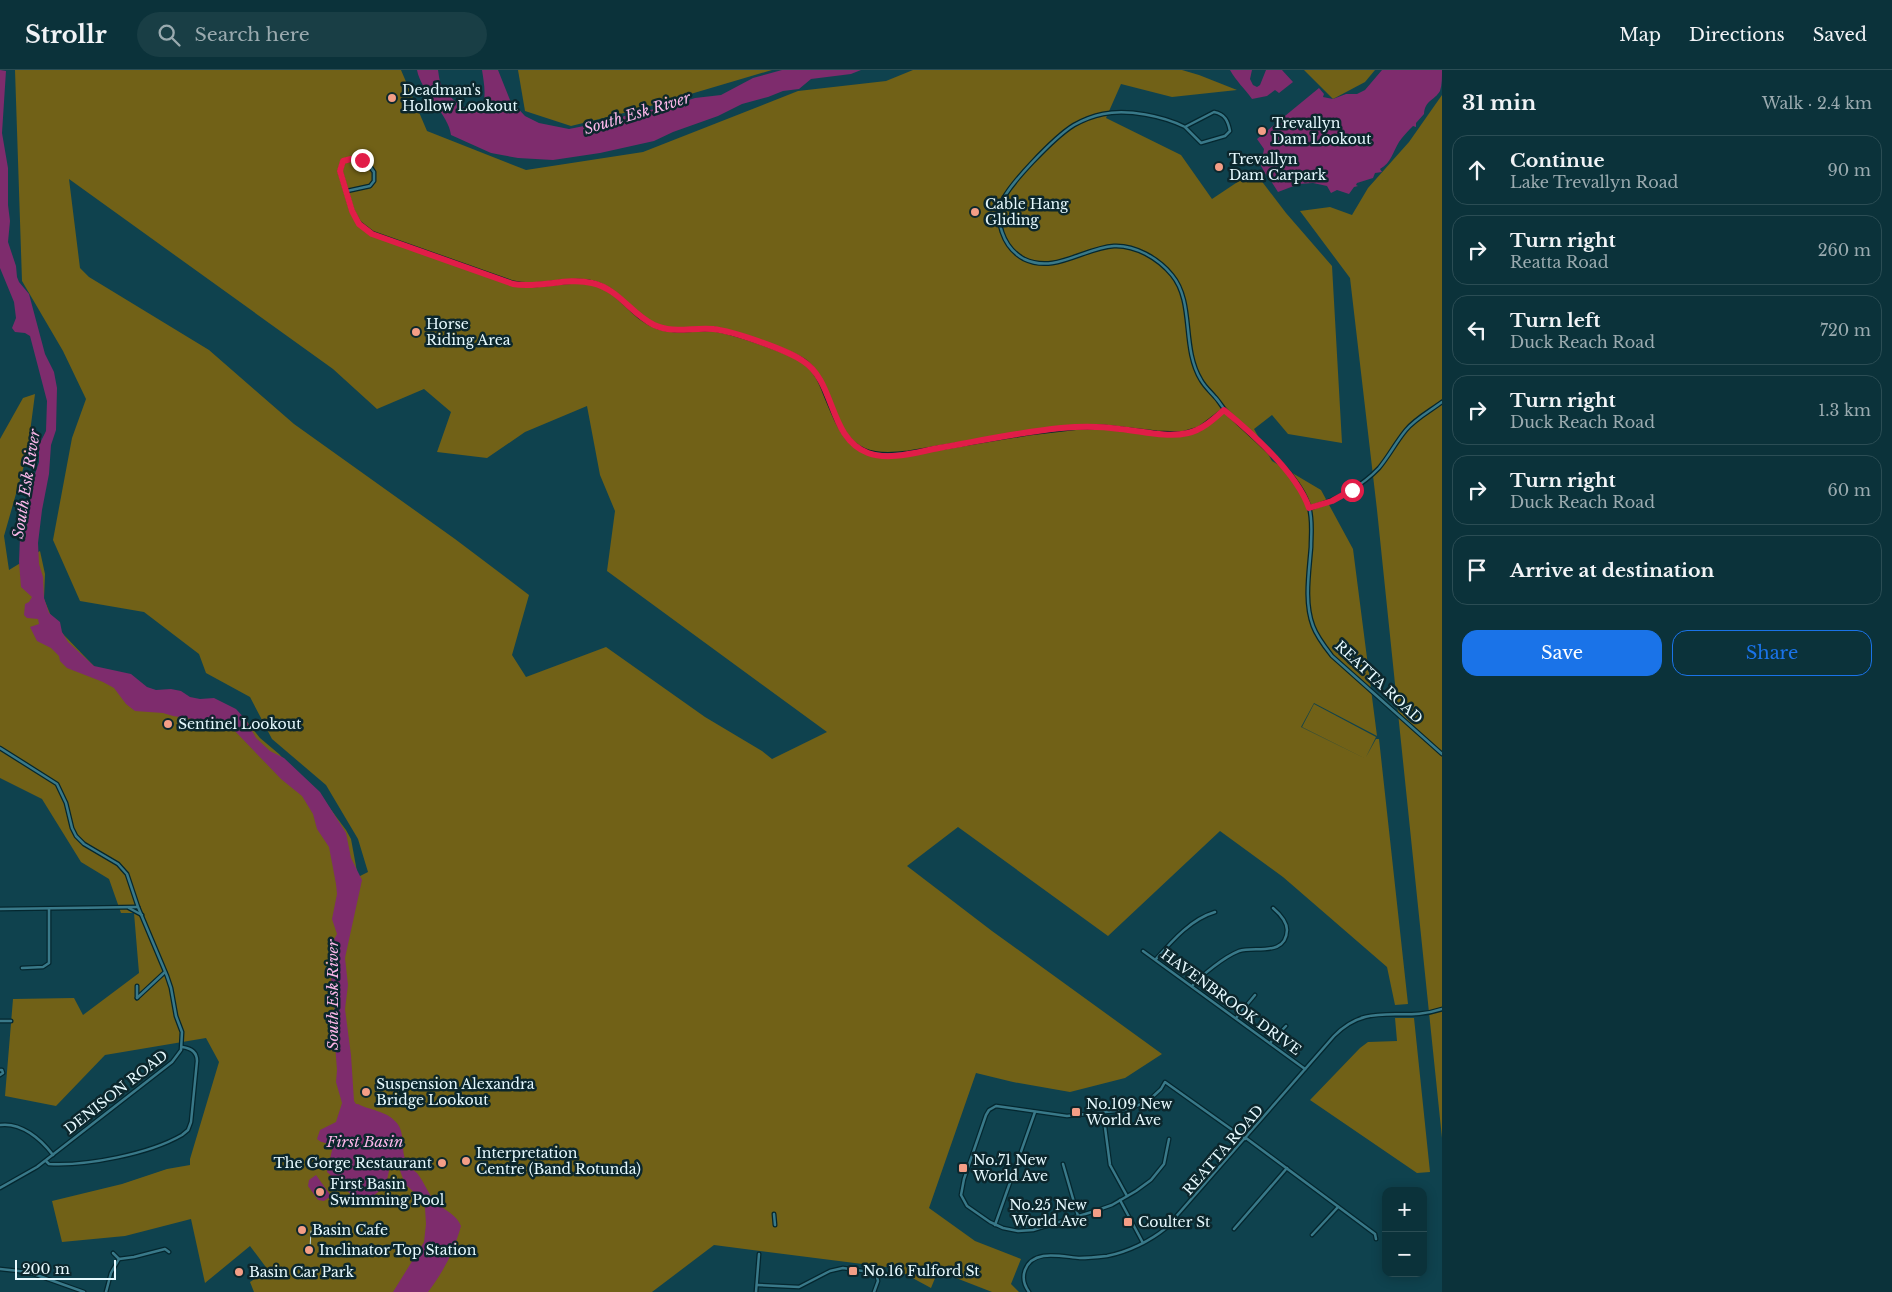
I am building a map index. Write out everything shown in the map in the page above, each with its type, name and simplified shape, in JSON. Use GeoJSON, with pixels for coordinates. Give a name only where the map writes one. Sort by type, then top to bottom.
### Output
{"type":"FeatureCollection","features":[{"type":"Feature","properties":{"kind":"street","name":"REATTA ROAD"},"geometry":{"type":"LineString","coordinates":[[1185,126],[1214,112],[1225,118],[1229,123],[1230,131],[1225,136],[1201,143],[1185,126],[1127,112],[1102,114],[1074,125],[1052,143],[1013,185],[1000,207],[999,223],[1003,236],[1012,250],[1019,256],[1035,263],[1053,263],[1093,250],[1120,246],[1136,250],[1156,260],[1163,266],[1178,284],[1183,299],[1190,353],[1194,366],[1205,387],[1224,410],[1289,473],[1301,489],[1309,508],[1312,524],[1308,609],[1313,628],[1332,656],[1442,754]]}},
{"type":"Feature","properties":{"kind":"street"},"geometry":{"type":"LineString","coordinates":[[347,191],[370,186],[374,182],[374,172],[362,160],[342,162],[340,171],[352,211],[359,224],[384,238],[513,284],[528,285],[576,281],[598,285],[615,293],[642,318],[658,327],[677,330],[720,330],[796,357],[810,366],[818,376],[844,433],[859,448],[872,454],[890,456],[1037,432],[1080,427],[1104,427],[1157,434],[1182,434],[1199,429],[1224,410]]}},
{"type":"Feature","properties":{"kind":"street"},"geometry":{"type":"LineString","coordinates":[[1309,508],[1332,501],[1365,480],[1378,468],[1407,429],[1442,402]]}},
{"type":"Feature","properties":{"kind":"street","name":"DENISON ROAD"},"geometry":{"type":"LineString","coordinates":[[0,748],[57,784],[66,803],[72,828],[76,836],[84,844],[123,868],[129,878],[138,907],[166,972],[176,1016],[182,1032],[182,1047],[180,1053],[172,1062],[46,1161],[0,1188]]}},
{"type":"Feature","properties":{"kind":"street"},"geometry":{"type":"LineString","coordinates":[[0,909],[138,907]]}},
{"type":"Feature","properties":{"kind":"street"},"geometry":{"type":"LineString","coordinates":[[128,908],[135,910],[143,917]]}},
{"type":"Feature","properties":{"kind":"street"},"geometry":{"type":"LineString","coordinates":[[1192,986],[1200,978],[1234,954],[1245,950],[1273,949],[1281,944],[1286,935],[1286,927],[1282,916],[1273,908]]}},
{"type":"Feature","properties":{"kind":"street"},"geometry":{"type":"LineString","coordinates":[[22,968],[43,967],[49,963],[49,909]]}},
{"type":"Feature","properties":{"kind":"street"},"geometry":{"type":"LineString","coordinates":[[1156,959],[1179,935],[1208,914],[1214,912]]}},
{"type":"Feature","properties":{"kind":"street","name":"HAVENBROOK DRIVE"},"geometry":{"type":"LineString","coordinates":[[1143,951],[1305,1069]]}},
{"type":"Feature","properties":{"kind":"street"},"geometry":{"type":"LineString","coordinates":[[137,986],[137,998],[166,972]]}},
{"type":"Feature","properties":{"kind":"street"},"geometry":{"type":"LineString","coordinates":[[1236,1018],[1255,995]]}},
{"type":"Feature","properties":{"kind":"street","name":"REATTA ROAD"},"geometry":{"type":"LineString","coordinates":[[1028,1292],[1023,1276],[1027,1266],[1036,1258],[1050,1255],[1082,1258],[1098,1257],[1121,1252],[1143,1243],[1162,1231],[1175,1219],[1246,1139],[1340,1030],[1361,1017],[1380,1014],[1419,1014],[1442,1010]]}},
{"type":"Feature","properties":{"kind":"street"},"geometry":{"type":"LineString","coordinates":[[0,1021],[11,1021]]}},
{"type":"Feature","properties":{"kind":"street"},"geometry":{"type":"LineString","coordinates":[[1270,1043],[1286,1026]]}},
{"type":"Feature","properties":{"kind":"street"},"geometry":{"type":"LineString","coordinates":[[46,1161],[49,1164],[61,1165],[123,1156],[144,1151],[182,1135],[188,1130],[191,1122],[198,1061],[196,1054],[190,1048],[182,1047]]}},
{"type":"Feature","properties":{"kind":"street"},"geometry":{"type":"LineString","coordinates":[[0,1070],[4,1073],[0,1075]]}},
{"type":"Feature","properties":{"kind":"street"},"geometry":{"type":"LineString","coordinates":[[1169,1139],[1166,1158],[1160,1169],[1146,1185],[1106,1208],[1026,1231],[1011,1230],[995,1224],[971,1209],[965,1203],[961,1190],[989,1110],[996,1106],[1067,1116],[1125,1110],[1141,1105],[1156,1094],[1165,1082],[1287,1168],[1374,1234],[1376,1239]]}},
{"type":"Feature","properties":{"kind":"street"},"geometry":{"type":"LineString","coordinates":[[995,1224],[1035,1112]]}},
{"type":"Feature","properties":{"kind":"street"},"geometry":{"type":"LineString","coordinates":[[1103,1112],[1110,1165],[1127,1196]]}},
{"type":"Feature","properties":{"kind":"street"},"geometry":{"type":"LineString","coordinates":[[0,1125],[7,1124],[26,1131],[44,1144],[52,1155]]}},
{"type":"Feature","properties":{"kind":"street"},"geometry":{"type":"LineString","coordinates":[[1063,1164],[1078,1216]]}},
{"type":"Feature","properties":{"kind":"street"},"geometry":{"type":"LineString","coordinates":[[1234,1229],[1287,1168]]}},
{"type":"Feature","properties":{"kind":"street"},"geometry":{"type":"LineString","coordinates":[[1120,1200],[1143,1243]]}},
{"type":"Feature","properties":{"kind":"street"},"geometry":{"type":"LineString","coordinates":[[1312,1235],[1338,1207]]}},
{"type":"Feature","properties":{"kind":"street"},"geometry":{"type":"LineString","coordinates":[[774,1214],[775,1225]]}},
{"type":"Feature","properties":{"kind":"street"},"geometry":{"type":"LineString","coordinates":[[113,1253],[119,1259],[134,1258],[165,1249],[168,1246]]}},
{"type":"Feature","properties":{"kind":"street"},"geometry":{"type":"LineString","coordinates":[[165,1249],[169,1252]]}},
{"type":"Feature","properties":{"kind":"street"},"geometry":{"type":"LineString","coordinates":[[756,1292],[759,1254]]}},
{"type":"Feature","properties":{"kind":"street"},"geometry":{"type":"LineString","coordinates":[[106,1292],[111,1273],[119,1259]]}},
{"type":"Feature","properties":{"kind":"street"},"geometry":{"type":"LineString","coordinates":[[757,1285],[799,1287],[811,1283],[829,1272],[843,1268],[876,1273],[878,1281],[874,1292]]}},
{"type":"Feature","properties":{"kind":"street"},"geometry":{"type":"LineString","coordinates":[[0,1270],[28,1272],[84,1292]]}},
{"type":"Feature","properties":{"kind":"shaded area"},"geometry":{"type":"Polygon","coordinates":[[[15,70],[401,70],[427,131],[526,170],[643,152],[798,91],[886,81],[913,70],[1182,70],[1237,90],[1172,97],[1121,84],[1106,118],[1181,155],[1212,199],[1254,171],[1286,213],[1332,266],[1342,443],[1288,434],[1272,415],[1254,429],[1272,461],[1321,490],[1353,549],[1377,736],[1314,703],[1301,727],[1366,759],[1302,727],[1314,704],[1376,737],[1366,757],[1376,739],[1379,739],[1408,1004],[1395,1005],[1387,967],[1283,877],[1220,831],[1108,936],[958,827],[907,866],[992,931],[1162,1054],[1125,1078],[1070,1092],[976,1073],[929,1208],[975,1241],[1021,1259],[1011,1284],[1019,1292],[992,1292],[938,1271],[931,1288],[894,1268],[714,1245],[652,1292],[254,1292],[250,1282],[268,1270],[250,1246],[205,1283],[191,1219],[125,1236],[62,1242],[52,1201],[122,1184],[167,1169],[190,1165],[190,1159],[219,1062],[206,1038],[105,1055],[56,1106],[5,1096],[13,999],[74,998],[83,1015],[139,973],[134,913],[121,913],[109,879],[81,862],[42,799],[0,778],[0,439],[23,398],[35,394],[27,455],[4,536],[9,570],[40,551],[45,574],[44,599],[51,616],[62,633],[115,688],[245,719],[260,738],[279,754],[326,803],[346,830],[351,839],[358,877],[368,872],[358,839],[326,785],[272,739],[250,697],[206,673],[199,654],[144,612],[80,601],[53,540],[72,438],[86,399],[63,351],[22,281],[15,70]],[[69,179],[80,268],[89,277],[209,350],[294,424],[455,539],[529,595],[512,655],[526,677],[606,647],[705,717],[772,759],[827,732],[607,571],[615,511],[600,475],[587,406],[525,432],[487,458],[437,452],[451,412],[424,389],[377,409],[333,369],[69,179]]]}},
{"type":"Feature","properties":{"kind":"shaded area"},"geometry":{"type":"Polygon","coordinates":[[[518,70],[772,70],[640,109],[571,126],[525,111],[518,70]]]}},
{"type":"Feature","properties":{"kind":"shaded area"},"geometry":{"type":"Polygon","coordinates":[[[1304,70],[1375,70],[1365,82],[1333,99],[1304,70]]]}},
{"type":"Feature","properties":{"kind":"shaded area"},"geometry":{"type":"Polygon","coordinates":[[[1442,95],[1442,1138],[1377,510],[1350,278],[1300,211],[1330,207],[1352,215],[1368,188],[1409,142],[1442,95]]]}},
{"type":"Feature","properties":{"kind":"shaded area"},"geometry":{"type":"Polygon","coordinates":[[[1395,1018],[1414,1018],[1430,1172],[1417,1173],[1310,1100],[1368,1042],[1397,1041],[1395,1018]]]}},
{"type":"Feature","properties":{"kind":"water"},"geometry":{"type":"Polygon","coordinates":[[[0,70],[6,71],[2,133],[8,168],[10,221],[8,242],[19,282],[29,294],[45,354],[54,372],[57,388],[56,430],[51,445],[49,474],[38,543],[44,598],[49,613],[60,622],[62,632],[68,642],[94,666],[131,674],[147,687],[156,690],[171,689],[181,691],[190,697],[200,699],[214,698],[236,709],[246,720],[256,738],[270,751],[284,758],[320,792],[346,833],[351,858],[362,880],[345,958],[348,985],[345,1009],[354,1101],[356,1104],[387,1115],[396,1122],[401,1132],[405,1160],[408,1165],[417,1173],[436,1202],[454,1217],[461,1226],[448,1260],[428,1292],[393,1292],[424,1242],[426,1224],[425,1208],[417,1195],[405,1184],[395,1157],[391,1162],[386,1182],[381,1189],[370,1198],[358,1201],[327,1172],[333,1146],[317,1139],[320,1130],[336,1122],[342,1103],[336,1082],[335,1010],[332,1000],[330,953],[332,943],[337,934],[332,919],[337,894],[336,884],[329,847],[317,829],[313,814],[302,796],[281,779],[233,729],[163,713],[135,711],[126,704],[114,688],[67,668],[51,648],[37,641],[30,627],[39,624],[38,619],[27,618],[24,615],[25,604],[32,597],[21,587],[19,562],[20,536],[39,462],[39,445],[46,431],[47,401],[30,336],[25,333],[15,332],[12,328],[16,318],[14,302],[0,268],[0,70]]]}},
{"type":"Feature","properties":{"kind":"water","name":"South Esk River"},"geometry":{"type":"Polygon","coordinates":[[[417,70],[438,70],[441,84],[449,95],[464,108],[476,111],[481,110],[484,101],[482,70],[498,70],[510,100],[525,116],[539,123],[569,129],[614,120],[630,114],[670,106],[695,98],[721,95],[753,78],[782,70],[861,70],[851,74],[811,79],[799,89],[783,91],[742,104],[718,116],[654,141],[600,153],[553,160],[518,158],[491,153],[451,135],[449,127],[424,87],[417,70]]]}},
{"type":"Feature","properties":{"kind":"water"},"geometry":{"type":"Polygon","coordinates":[[[1230,70],[1252,70],[1250,79],[1253,85],[1257,87],[1260,85],[1266,70],[1282,70],[1293,82],[1279,93],[1275,90],[1267,96],[1252,99],[1230,70]]]}},
{"type":"Feature","properties":{"kind":"water"},"geometry":{"type":"Polygon","coordinates":[[[1382,70],[1442,70],[1442,84],[1438,94],[1426,106],[1424,114],[1416,123],[1416,127],[1413,126],[1401,140],[1384,167],[1380,169],[1382,172],[1375,173],[1373,178],[1357,183],[1356,185],[1358,186],[1354,187],[1349,194],[1337,190],[1331,193],[1327,186],[1313,183],[1299,184],[1278,192],[1261,166],[1264,149],[1257,139],[1319,88],[1324,94],[1323,97],[1333,99],[1346,94],[1357,94],[1365,90],[1382,70]]]}},
{"type":"Feature","properties":{"kind":"water","name":"First Basin Swimming Pool"},"geometry":{"type":"Polygon","coordinates":[[[316,1175],[331,1196],[324,1201],[318,1200],[308,1186],[309,1180],[316,1175]]]}},
{"type":"Feature","properties":{"kind":"railway"},"geometry":{"type":"LineString","coordinates":[[310,1248],[311,1231]]}},
{"type":"Feature","properties":{"kind":"place","name":"Deadman's Hollow Lookout"},"geometry":{"type":"Point","coordinates":[392,98]}},
{"type":"Feature","properties":{"kind":"place","name":"Trevallyn Dam Lookout"},"geometry":{"type":"Point","coordinates":[1262,131]}},
{"type":"Feature","properties":{"kind":"place","name":"Trevallyn Dam Carpark"},"geometry":{"type":"Point","coordinates":[1219,167]}},
{"type":"Feature","properties":{"kind":"place","name":"Cable Hang Gliding"},"geometry":{"type":"Point","coordinates":[975,212]}},
{"type":"Feature","properties":{"kind":"place","name":"Horse Riding Area"},"geometry":{"type":"Point","coordinates":[416,332]}},
{"type":"Feature","properties":{"kind":"place","name":"Sentinel Lookout"},"geometry":{"type":"Point","coordinates":[168,724]}},
{"type":"Feature","properties":{"kind":"place","name":"Suspension Alexandra Bridge Lookout"},"geometry":{"type":"Point","coordinates":[366,1092]}},
{"type":"Feature","properties":{"kind":"place","name":"No.109 New World Ave"},"geometry":{"type":"Point","coordinates":[1076,1112]}},
{"type":"Feature","properties":{"kind":"place","name":"Interpretation Centre (Band Rotunda)"},"geometry":{"type":"Point","coordinates":[466,1161]}},
{"type":"Feature","properties":{"kind":"place","name":"The Gorge Restaurant"},"geometry":{"type":"Point","coordinates":[442,1163]}},
{"type":"Feature","properties":{"kind":"place","name":"No.71 New World Ave"},"geometry":{"type":"Point","coordinates":[963,1168]}},
{"type":"Feature","properties":{"kind":"place","name":"First Basin Swimming Pool"},"geometry":{"type":"Point","coordinates":[320,1192]}},
{"type":"Feature","properties":{"kind":"place","name":"No.25 New World Ave"},"geometry":{"type":"Point","coordinates":[1097,1213]}},
{"type":"Feature","properties":{"kind":"place","name":"Coulter St"},"geometry":{"type":"Point","coordinates":[1128,1222]}},
{"type":"Feature","properties":{"kind":"place","name":"Basin Cafe"},"geometry":{"type":"Point","coordinates":[302,1230]}},
{"type":"Feature","properties":{"kind":"place","name":"Inclinator Top Station"},"geometry":{"type":"Point","coordinates":[309,1250]}},
{"type":"Feature","properties":{"kind":"place","name":"No.16 Fulford St"},"geometry":{"type":"Point","coordinates":[853,1271]}},
{"type":"Feature","properties":{"kind":"place","name":"Basin Car Park"},"geometry":{"type":"Point","coordinates":[239,1272]}},
{"type":"Feature","properties":{"kind":"route"},"geometry":{"type":"LineString","coordinates":[[362,160],[351,159],[343,161],[340,171],[357,222],[372,234],[513,284],[528,285],[576,281],[598,285],[615,293],[642,318],[658,327],[670,330],[720,330],[796,357],[810,366],[818,376],[844,433],[855,445],[867,453],[890,456],[1053,429],[1080,427],[1104,427],[1157,434],[1182,434],[1199,429],[1224,410],[1289,473],[1301,489],[1309,508],[1332,501],[1352,490]]}},
{"type":"Feature","properties":{"kind":"water label","name":"First Basin"},"geometry":{"type":"Point","coordinates":[365,1141]}}]}
